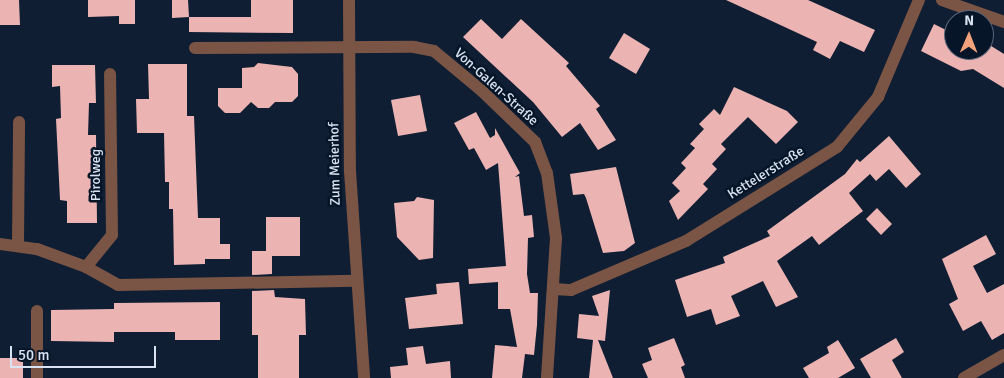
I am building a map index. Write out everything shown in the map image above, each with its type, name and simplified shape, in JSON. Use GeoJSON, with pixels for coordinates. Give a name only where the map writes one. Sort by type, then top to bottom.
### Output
{"type":"FeatureCollection","features":[{"type":"Feature","properties":{"kind":"street","name":"Zum Meierhof"},"geometry":{"type":"LineString","coordinates":[[349,0],[348,47],[355,281],[364,378]]}},
{"type":"Feature","properties":{"kind":"street","name":"Kettelerstraße"},"geometry":{"type":"LineString","coordinates":[[555,289],[571,290],[686,240],[837,147],[878,97],[919,0]]}},
{"type":"Feature","properties":{"kind":"street"},"geometry":{"type":"LineString","coordinates":[[942,0],[1004,22]]}},
{"type":"Feature","properties":{"kind":"street"},"geometry":{"type":"LineString","coordinates":[[195,48],[348,47]]}},
{"type":"Feature","properties":{"kind":"street","name":"Von-Galen-Straße"},"geometry":{"type":"LineString","coordinates":[[348,47],[414,47],[434,52],[482,91],[535,142],[547,173],[556,238],[555,289],[547,378]]}},
{"type":"Feature","properties":{"kind":"street","name":"Pirolweg"},"geometry":{"type":"LineString","coordinates":[[86,267],[112,235],[110,74]]}},
{"type":"Feature","properties":{"kind":"street"},"geometry":{"type":"LineString","coordinates":[[18,244],[19,122]]}},
{"type":"Feature","properties":{"kind":"street"},"geometry":{"type":"LineString","coordinates":[[0,244],[18,244],[86,267],[118,285],[355,281]]}},
{"type":"Feature","properties":{"kind":"street"},"geometry":{"type":"LineString","coordinates":[[37,311],[37,378]]}},
{"type":"Feature","properties":{"kind":"street"},"geometry":{"type":"LineString","coordinates":[[964,378],[1004,355]]}},
{"type":"Feature","properties":{"kind":"building"},"geometry":{"type":"Polygon","coordinates":[[[0,0],[19,0],[20,25],[0,25],[0,0]]]}},
{"type":"Feature","properties":{"kind":"building"},"geometry":{"type":"Polygon","coordinates":[[[88,0],[135,0],[135,24],[119,24],[119,16],[88,17],[88,0]]]}},
{"type":"Feature","properties":{"kind":"building"},"geometry":{"type":"Polygon","coordinates":[[[172,0],[188,0],[189,17],[172,18],[172,0]]]}},
{"type":"Feature","properties":{"kind":"building"},"geometry":{"type":"Polygon","coordinates":[[[251,0],[293,0],[293,33],[189,32],[189,17],[251,17],[251,0]]]}},
{"type":"Feature","properties":{"kind":"building"},"geometry":{"type":"Polygon","coordinates":[[[726,0],[808,0],[875,30],[864,52],[840,41],[830,59],[813,50],[817,42],[726,0]]]}},
{"type":"Feature","properties":{"kind":"building"},"geometry":{"type":"Polygon","coordinates":[[[481,19],[502,39],[521,19],[569,63],[566,66],[600,106],[596,109],[616,140],[598,150],[580,123],[562,137],[533,102],[463,37],[481,19]]]}},
{"type":"Feature","properties":{"kind":"building"},"geometry":{"type":"Polygon","coordinates":[[[934,24],[944,29],[944,60],[994,60],[994,48],[1004,54],[1004,88],[973,69],[961,71],[921,51],[934,24]]]}},
{"type":"Feature","properties":{"kind":"building"},"geometry":{"type":"Polygon","coordinates":[[[624,33],[650,49],[636,74],[609,58],[624,33]]]}},
{"type":"Feature","properties":{"kind":"building"},"geometry":{"type":"Polygon","coordinates":[[[258,63],[292,67],[298,74],[298,96],[292,102],[275,102],[269,108],[258,108],[251,102],[240,113],[225,113],[218,106],[218,88],[242,88],[242,68],[254,67],[258,63]]]}},
{"type":"Feature","properties":{"kind":"building"},"geometry":{"type":"Polygon","coordinates":[[[148,64],[187,64],[187,116],[194,116],[198,218],[220,218],[220,244],[230,244],[230,259],[205,259],[205,264],[174,265],[173,209],[169,209],[169,182],[165,182],[164,133],[137,133],[136,99],[149,99],[148,64]]]}},
{"type":"Feature","properties":{"kind":"building"},"geometry":{"type":"Polygon","coordinates":[[[52,65],[95,65],[96,103],[89,103],[88,135],[96,135],[97,223],[67,223],[67,201],[60,200],[56,119],[61,118],[60,86],[52,87],[52,65]]]}},
{"type":"Feature","properties":{"kind":"building"},"geometry":{"type":"Polygon","coordinates":[[[734,87],[787,111],[798,122],[776,144],[748,117],[721,144],[726,149],[712,164],[717,169],[703,184],[708,189],[678,220],[669,201],[680,191],[672,183],[686,168],[681,163],[695,148],[690,144],[704,129],[699,124],[714,109],[720,115],[734,87]]]}},
{"type":"Feature","properties":{"kind":"building"},"geometry":{"type":"Polygon","coordinates":[[[420,95],[427,131],[398,136],[391,100],[420,95]]]}},
{"type":"Feature","properties":{"kind":"building"},"geometry":{"type":"Polygon","coordinates":[[[476,112],[490,138],[495,135],[495,128],[520,173],[515,177],[519,176],[524,216],[532,215],[534,237],[528,238],[527,274],[530,293],[538,293],[537,325],[534,355],[525,354],[522,378],[492,378],[495,345],[517,347],[510,309],[498,309],[498,282],[469,284],[468,269],[506,266],[498,163],[486,170],[474,148],[469,150],[454,123],[476,112]]]}},
{"type":"Feature","properties":{"kind":"building"},"geometry":{"type":"Polygon","coordinates":[[[889,136],[921,174],[906,188],[889,169],[876,181],[870,174],[849,193],[863,211],[819,245],[812,236],[777,261],[798,297],[776,307],[763,281],[731,296],[740,316],[716,325],[711,309],[687,317],[675,280],[725,263],[723,257],[770,236],[767,231],[845,174],[857,159],[860,162],[889,136]]]}},
{"type":"Feature","properties":{"kind":"building"},"geometry":{"type":"Polygon","coordinates":[[[616,167],[635,243],[624,251],[603,253],[586,198],[584,194],[573,195],[570,174],[616,167]]]}},
{"type":"Feature","properties":{"kind":"building"},"geometry":{"type":"Polygon","coordinates":[[[417,197],[434,200],[433,258],[419,260],[397,237],[394,203],[414,201],[417,197]]]}},
{"type":"Feature","properties":{"kind":"building"},"geometry":{"type":"Polygon","coordinates":[[[877,208],[892,224],[881,235],[866,219],[877,208]]]}},
{"type":"Feature","properties":{"kind":"building"},"geometry":{"type":"Polygon","coordinates":[[[266,217],[300,217],[300,256],[272,256],[272,274],[252,275],[252,251],[266,251],[266,217]]]}},
{"type":"Feature","properties":{"kind":"building"},"geometry":{"type":"Polygon","coordinates":[[[986,235],[996,254],[973,266],[987,293],[1004,284],[1004,333],[992,340],[981,321],[963,331],[949,304],[958,299],[942,259],[986,235]]]}},
{"type":"Feature","properties":{"kind":"building"},"geometry":{"type":"Polygon","coordinates":[[[459,282],[463,324],[409,329],[405,298],[437,294],[436,284],[459,282]]]}},
{"type":"Feature","properties":{"kind":"building"},"geometry":{"type":"Polygon","coordinates":[[[274,290],[275,297],[305,299],[306,335],[299,335],[299,378],[258,378],[258,335],[252,335],[252,291],[274,290]]]}},
{"type":"Feature","properties":{"kind":"building"},"geometry":{"type":"Polygon","coordinates":[[[610,290],[605,341],[598,340],[613,378],[589,378],[593,340],[577,338],[579,314],[599,316],[592,296],[610,290]]]}},
{"type":"Feature","properties":{"kind":"building"},"geometry":{"type":"Polygon","coordinates":[[[220,302],[220,340],[175,340],[175,332],[114,332],[114,342],[51,341],[51,310],[114,309],[114,303],[220,302]]]}},
{"type":"Feature","properties":{"kind":"building"},"geometry":{"type":"Polygon","coordinates":[[[674,338],[685,365],[681,367],[685,378],[648,378],[642,364],[652,360],[648,348],[674,338]]]}},
{"type":"Feature","properties":{"kind":"building"},"geometry":{"type":"Polygon","coordinates":[[[896,338],[904,352],[892,360],[902,378],[871,378],[860,359],[896,338]]]}},
{"type":"Feature","properties":{"kind":"building"},"geometry":{"type":"Polygon","coordinates":[[[838,340],[855,368],[838,378],[809,378],[803,368],[829,353],[827,347],[838,340]]]}},
{"type":"Feature","properties":{"kind":"building"},"geometry":{"type":"Polygon","coordinates":[[[423,346],[426,364],[450,361],[451,378],[391,378],[390,367],[408,365],[406,348],[423,346]]]}},
{"type":"Feature","properties":{"kind":"building"},"geometry":{"type":"Polygon","coordinates":[[[0,358],[23,358],[23,378],[0,378],[0,358]]]}}]}
